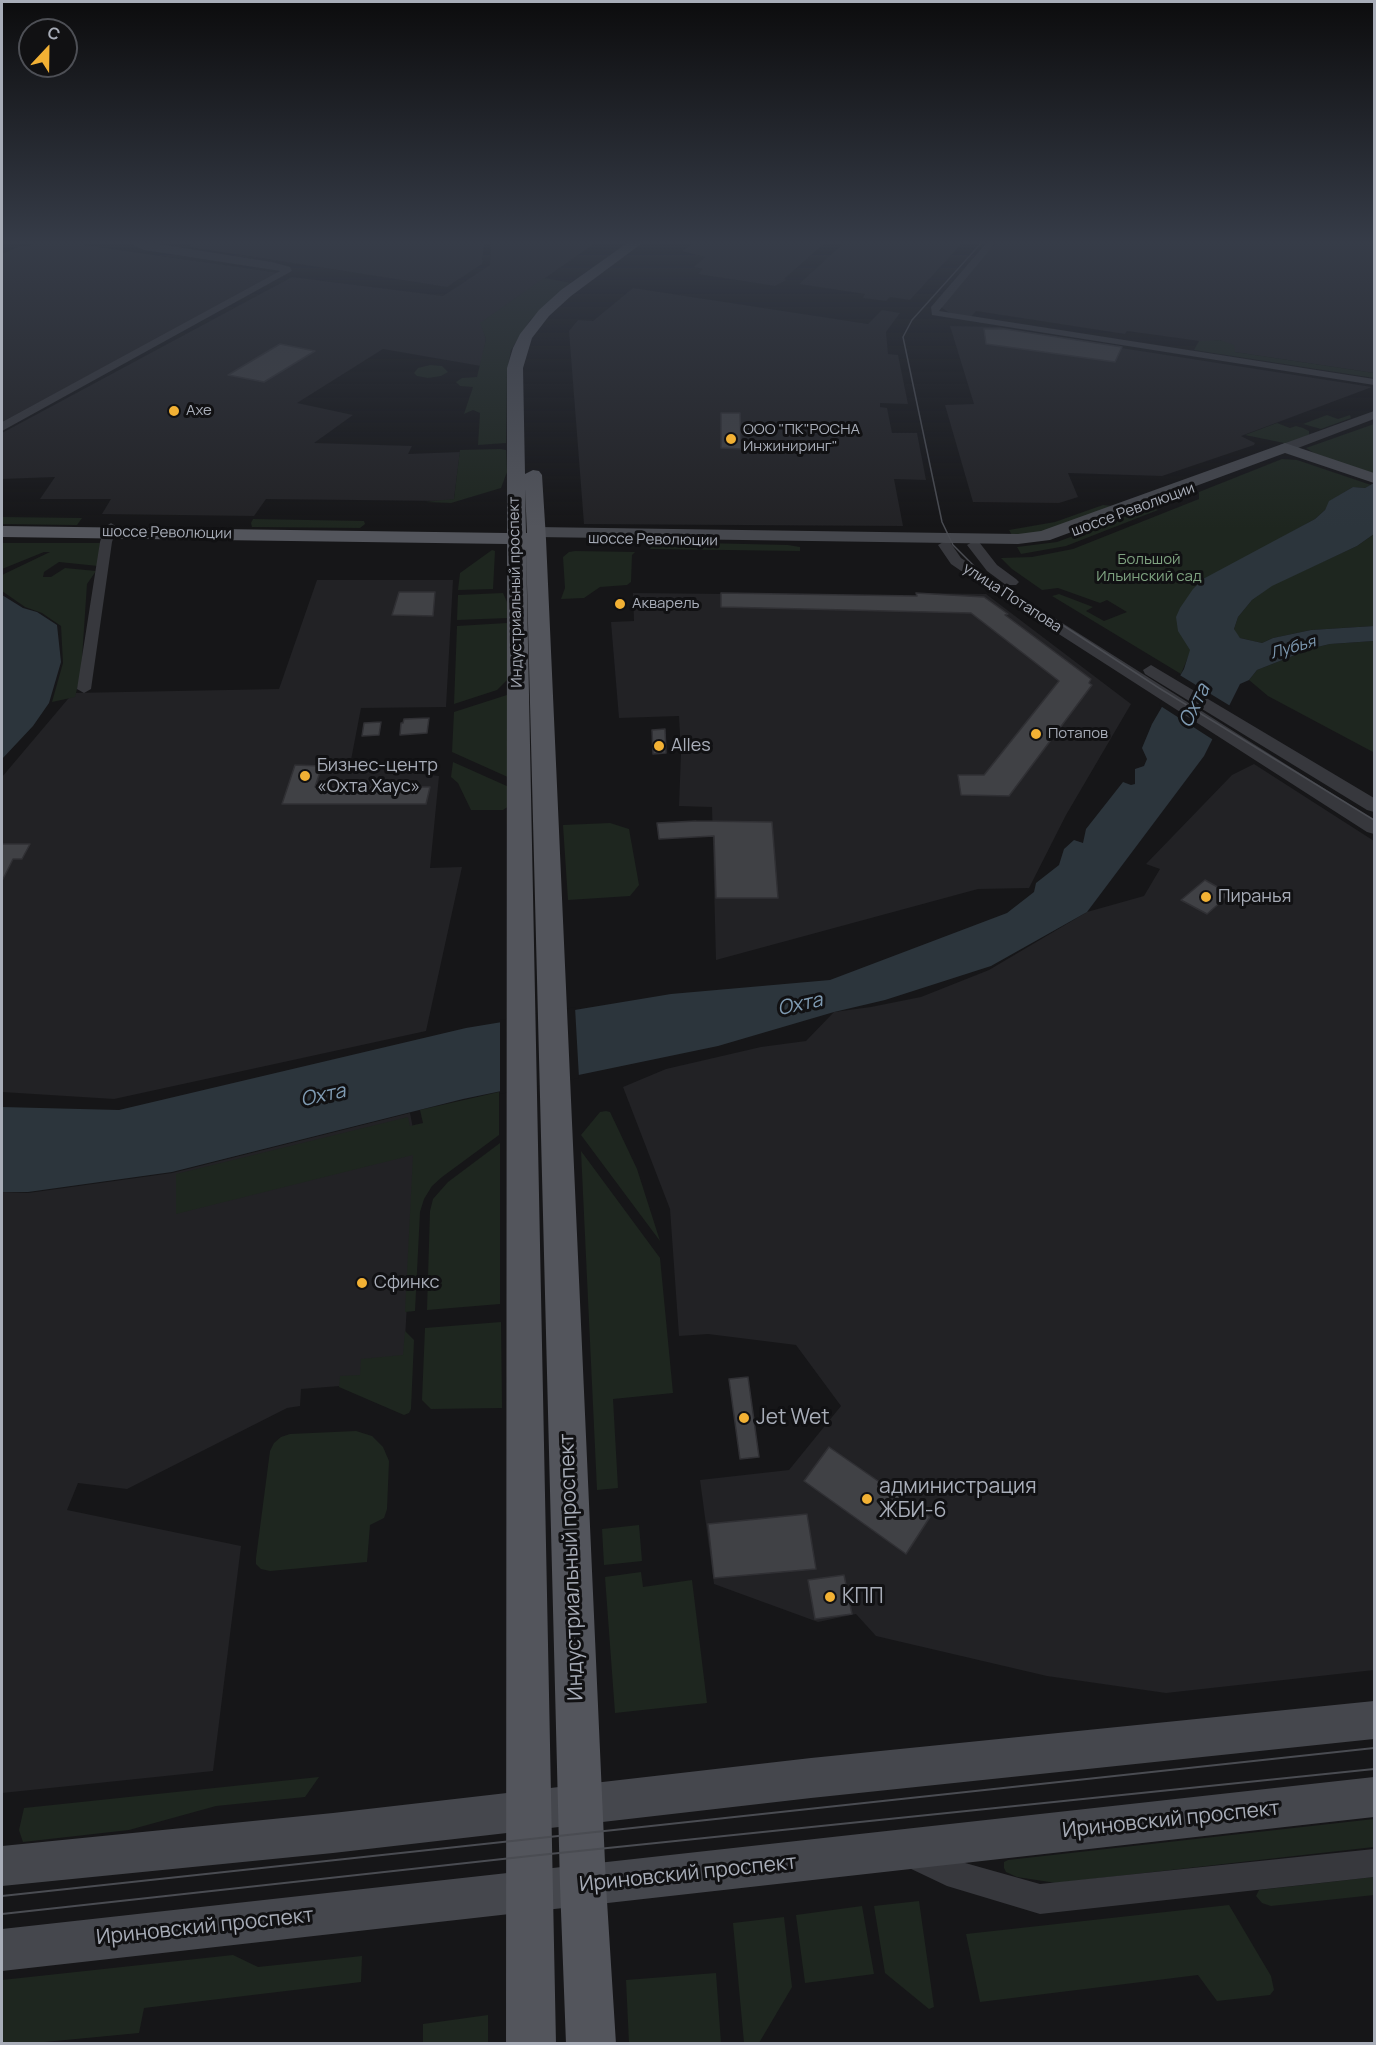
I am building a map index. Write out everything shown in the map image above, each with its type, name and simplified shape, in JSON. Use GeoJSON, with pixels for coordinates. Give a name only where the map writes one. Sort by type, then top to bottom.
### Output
{"type":"FeatureCollection","features":[{"type":"Feature","properties":{"kind":"main road","name":"Индустриальный проспект"},"geometry":{"type":"LineString","coordinates":[[526,336],[520,348],[514,377],[526,535],[552,988],[538,1091]]}},
{"type":"Feature","properties":{"kind":"main road"},"geometry":{"type":"LineString","coordinates":[[538,347],[544,336]]}},
{"type":"Feature","properties":{"kind":"main road","name":"шоссе Революции"},"geometry":{"type":"LineString","coordinates":[[951,542],[974,545],[1021,544],[1051,540],[1289,450]]}},
{"type":"Feature","properties":{"kind":"main road","name":"шоссе Революции"},"geometry":{"type":"LineString","coordinates":[[2,531],[110,530],[951,542],[1010,540],[1044,536],[1289,450]]}},
{"type":"Feature","properties":{"kind":"main road"},"geometry":{"type":"LineString","coordinates":[[1289,450],[1373,481]]}},
{"type":"Feature","properties":{"kind":"main road","name":"Индустриальный проспект"},"geometry":{"type":"LineString","coordinates":[[532,462],[526,535],[520,992],[538,1091],[581,1805],[591,2043]]}},
{"type":"Feature","properties":{"kind":"main road","name":"шоссе Революции"},"geometry":{"type":"LineString","coordinates":[[2,526],[110,530]]}},
{"type":"Feature","properties":{"kind":"main road"},"geometry":{"type":"LineString","coordinates":[[520,992],[552,988]]}},
{"type":"Feature","properties":{"kind":"main road"},"geometry":{"type":"LineString","coordinates":[[531,2043],[530,1810],[538,1091]]}},
{"type":"Feature","properties":{"kind":"main road"},"geometry":{"type":"LineString","coordinates":[[2,1866],[333,1833],[811,1778],[1374,1720]]}},
{"type":"Feature","properties":{"kind":"main road","name":"Ириновский проспект"},"geometry":{"type":"LineString","coordinates":[[2,1950],[1374,1797]]}},
{"type":"Feature","properties":{"kind":"street"},"geometry":{"type":"LineString","coordinates":[[2,427],[167,336]]}},
{"type":"Feature","properties":{"kind":"street"},"geometry":{"type":"LineString","coordinates":[[1083,336],[1374,382]]}},
{"type":"Feature","properties":{"kind":"street"},"geometry":{"type":"LineString","coordinates":[[1289,450],[1374,415]]}},
{"type":"Feature","properties":{"kind":"street"},"geometry":{"type":"LineString","coordinates":[[1289,450],[1374,420]]}},
{"type":"Feature","properties":{"kind":"street"},"geometry":{"type":"LineString","coordinates":[[84,690],[110,530]]}},
{"type":"Feature","properties":{"kind":"street","name":"улица Потапова"},"geometry":{"type":"LineString","coordinates":[[951,542],[956,561],[975,574],[1161,685]]}},
{"type":"Feature","properties":{"kind":"street","name":"улица Потапова"},"geometry":{"type":"LineString","coordinates":[[974,545],[992,568],[1161,685]]}},
{"type":"Feature","properties":{"kind":"street"},"geometry":{"type":"LineString","coordinates":[[1161,685],[1231,729],[1374,828]]}},
{"type":"Feature","properties":{"kind":"street"},"geometry":{"type":"LineString","coordinates":[[1231,729],[1374,806]]}},
{"type":"Feature","properties":{"kind":"street"},"geometry":{"type":"LineString","coordinates":[[903,1850],[947,1872],[1040,1899],[1374,1863]]}},
{"type":"Feature","properties":{"kind":"shaded area"},"geometry":{"type":"Polygon","coordinates":[[[2,336],[162,336],[2,422],[2,336]]]}},
{"type":"Feature","properties":{"kind":"shaded area"},"geometry":{"type":"Polygon","coordinates":[[[182,336],[485,336],[486,339],[481,366],[383,349],[297,403],[353,415],[314,443],[412,446],[408,454],[460,452],[454,499],[446,501],[266,499],[254,516],[102,514],[111,499],[40,499],[55,477],[2,479],[2,433],[182,336]]]}},
{"type":"Feature","properties":{"kind":"shaded area"},"geometry":{"type":"Polygon","coordinates":[[[569,336],[886,336],[888,354],[898,355],[908,404],[880,403],[880,407],[887,408],[892,433],[917,433],[926,480],[894,479],[903,526],[584,524],[569,336]]]}},
{"type":"Feature","properties":{"kind":"shaded area"},"geometry":{"type":"Polygon","coordinates":[[[953,336],[1047,336],[1372,387],[1241,436],[1255,443],[1254,445],[1162,476],[1068,473],[1078,497],[1059,503],[973,502],[945,405],[974,404],[953,336]]]}},
{"type":"Feature","properties":{"kind":"shaded area"},"geometry":{"type":"Polygon","coordinates":[[[1167,336],[1374,336],[1374,373],[1234,352],[1220,340],[1207,342],[1167,336]]]}},
{"type":"Feature","properties":{"kind":"shaded area"},"geometry":{"type":"Polygon","coordinates":[[[317,580],[453,580],[446,707],[361,708],[351,760],[369,768],[439,776],[430,868],[462,867],[426,1031],[114,1099],[2,1092],[2,777],[73,693],[279,689],[317,580]]]}},
{"type":"Feature","properties":{"kind":"shaded area"},"geometry":{"type":"Polygon","coordinates":[[[633,593],[916,596],[916,593],[986,594],[1131,704],[1066,815],[1029,888],[978,889],[716,960],[712,807],[679,806],[681,754],[679,716],[619,718],[611,622],[634,621],[633,593]]]}},
{"type":"Feature","properties":{"kind":"shaded area"},"geometry":{"type":"Polygon","coordinates":[[[1254,764],[1374,841],[1374,1670],[1166,1693],[1047,1676],[876,1636],[856,1614],[818,1622],[714,1584],[700,1480],[789,1470],[841,1406],[796,1345],[708,1334],[679,1336],[670,1209],[623,1087],[666,1069],[761,1047],[806,1041],[834,1012],[921,997],[989,970],[1087,912],[1144,896],[1160,869],[1146,864],[1232,775],[1254,764]]]}},
{"type":"Feature","properties":{"kind":"shaded area"},"geometry":{"type":"Polygon","coordinates":[[[410,1113],[416,1144],[404,1357],[340,1386],[301,1389],[300,1406],[287,1408],[127,1489],[78,1483],[67,1510],[241,1546],[213,1771],[2,1793],[2,1192],[28,1193],[172,1173],[410,1113]]]}},
{"type":"Feature","properties":{"kind":"green space"},"geometry":{"type":"Polygon","coordinates":[[[485,336],[520,336],[511,350],[507,372],[506,443],[478,445],[480,413],[473,410],[464,414],[473,387],[460,386],[456,382],[462,378],[477,377],[485,336]]]}},
{"type":"Feature","properties":{"kind":"green space"},"geometry":{"type":"Polygon","coordinates":[[[1220,340],[1234,345],[1235,352],[1374,373],[1374,378],[1194,350],[1199,341],[1220,340]]]}},
{"type":"Feature","properties":{"kind":"green space"},"geometry":{"type":"Polygon","coordinates":[[[430,365],[442,366],[448,372],[441,376],[428,378],[417,376],[414,373],[418,368],[430,365]]]}},
{"type":"Feature","properties":{"kind":"green space"},"geometry":{"type":"Polygon","coordinates":[[[1327,415],[1338,419],[1350,415],[1351,418],[1321,429],[1303,424],[1327,415]]]}},
{"type":"Feature","properties":{"kind":"green space"},"geometry":{"type":"Polygon","coordinates":[[[1277,423],[1290,428],[1296,426],[1303,428],[1309,431],[1309,435],[1291,443],[1284,443],[1245,435],[1277,423]]]}},
{"type":"Feature","properties":{"kind":"green space"},"geometry":{"type":"Polygon","coordinates":[[[1374,424],[1374,475],[1306,448],[1374,424]]]}},
{"type":"Feature","properties":{"kind":"green space"},"geometry":{"type":"Polygon","coordinates":[[[460,450],[506,450],[507,472],[501,488],[451,503],[425,502],[454,499],[460,450]]]}},
{"type":"Feature","properties":{"kind":"green space","name":"Большой Ильинский сад"},"geometry":{"type":"Polygon","coordinates":[[[1282,459],[1297,460],[1371,485],[1365,488],[1353,487],[1330,501],[1325,510],[1315,519],[1281,538],[1191,650],[1181,674],[1052,596],[1059,594],[1093,607],[1086,611],[1104,621],[1127,612],[1107,600],[1100,603],[1058,588],[1042,590],[1012,569],[1001,558],[1032,557],[1073,549],[1199,499],[1199,492],[1282,459]]]}},
{"type":"Feature","properties":{"kind":"green space"},"geometry":{"type":"Polygon","coordinates":[[[1103,505],[1113,506],[1052,530],[1013,537],[1009,530],[1055,522],[1103,505]]]}},
{"type":"Feature","properties":{"kind":"green space"},"geometry":{"type":"Polygon","coordinates":[[[1151,507],[1158,510],[1066,546],[1021,554],[1017,547],[1057,542],[1151,507]]]}},
{"type":"Feature","properties":{"kind":"green space"},"geometry":{"type":"Polygon","coordinates":[[[2,517],[82,518],[77,525],[2,524],[2,517]]]}},
{"type":"Feature","properties":{"kind":"green space"},"geometry":{"type":"Polygon","coordinates":[[[253,519],[364,521],[365,524],[360,528],[252,527],[253,519]]]}},
{"type":"Feature","properties":{"kind":"green space"},"geometry":{"type":"Polygon","coordinates":[[[1374,534],[1374,626],[1311,630],[1273,638],[1262,643],[1240,638],[1236,634],[1234,629],[1238,617],[1252,600],[1272,585],[1357,546],[1374,534]]]}},
{"type":"Feature","properties":{"kind":"green space"},"geometry":{"type":"Polygon","coordinates":[[[2,543],[100,543],[98,566],[59,562],[44,572],[43,577],[51,577],[65,568],[96,571],[87,584],[81,673],[75,697],[52,702],[63,663],[61,626],[42,613],[25,607],[2,591],[4,574],[50,552],[44,552],[2,569],[2,543]]]}},
{"type":"Feature","properties":{"kind":"green space"},"geometry":{"type":"Polygon","coordinates":[[[703,543],[788,545],[800,547],[800,551],[650,549],[652,545],[703,543]]]}},
{"type":"Feature","properties":{"kind":"green space"},"geometry":{"type":"Polygon","coordinates":[[[492,550],[495,551],[493,589],[458,590],[460,573],[492,550]]]}},
{"type":"Feature","properties":{"kind":"green space"},"geometry":{"type":"Polygon","coordinates":[[[575,551],[635,552],[632,555],[631,582],[627,585],[600,587],[584,598],[561,599],[565,588],[563,557],[575,551]]]}},
{"type":"Feature","properties":{"kind":"green space"},"geometry":{"type":"Polygon","coordinates":[[[503,593],[510,609],[508,618],[457,620],[458,595],[503,593]]]}},
{"type":"Feature","properties":{"kind":"green space"},"geometry":{"type":"Polygon","coordinates":[[[507,623],[509,678],[497,690],[454,704],[457,626],[507,623]]]}},
{"type":"Feature","properties":{"kind":"green space"},"geometry":{"type":"Polygon","coordinates":[[[1374,641],[1373,752],[1268,696],[1249,680],[1257,670],[1313,648],[1330,644],[1374,641]]]}},
{"type":"Feature","properties":{"kind":"green space"},"geometry":{"type":"Polygon","coordinates":[[[510,694],[510,778],[452,752],[454,712],[510,694]]]}},
{"type":"Feature","properties":{"kind":"green space"},"geometry":{"type":"Polygon","coordinates":[[[453,762],[509,787],[509,806],[503,810],[471,810],[458,783],[451,777],[453,762]]]}},
{"type":"Feature","properties":{"kind":"green space"},"geometry":{"type":"Polygon","coordinates":[[[610,823],[629,829],[639,885],[630,896],[568,900],[563,825],[610,823]]]}},
{"type":"Feature","properties":{"kind":"green space"},"geometry":{"type":"Polygon","coordinates":[[[499,1092],[499,1135],[442,1177],[432,1186],[424,1199],[420,1212],[415,1311],[405,1312],[413,1155],[176,1214],[176,1174],[408,1117],[410,1126],[423,1123],[420,1110],[499,1092]]]}},
{"type":"Feature","properties":{"kind":"green space"},"geometry":{"type":"Polygon","coordinates":[[[600,1112],[610,1112],[637,1169],[660,1241],[581,1135],[600,1112]]]}},
{"type":"Feature","properties":{"kind":"green space"},"geometry":{"type":"Polygon","coordinates":[[[500,1143],[500,1304],[427,1310],[430,1211],[433,1199],[448,1182],[500,1143]]]}},
{"type":"Feature","properties":{"kind":"green space"},"geometry":{"type":"Polygon","coordinates":[[[581,1151],[660,1258],[673,1393],[613,1399],[618,1488],[597,1490],[581,1151]]]}},
{"type":"Feature","properties":{"kind":"green space"},"geometry":{"type":"Polygon","coordinates":[[[501,1322],[502,1408],[431,1409],[422,1400],[425,1328],[501,1322]]]}},
{"type":"Feature","properties":{"kind":"green space"},"geometry":{"type":"Polygon","coordinates":[[[405,1331],[414,1340],[409,1413],[404,1415],[339,1387],[340,1376],[360,1375],[361,1359],[403,1355],[405,1331]]]}},
{"type":"Feature","properties":{"kind":"green space"},"geometry":{"type":"Polygon","coordinates":[[[356,1431],[372,1436],[383,1447],[389,1461],[387,1509],[384,1518],[370,1525],[367,1562],[270,1571],[261,1569],[256,1564],[256,1558],[270,1451],[274,1443],[290,1434],[356,1431]]]}},
{"type":"Feature","properties":{"kind":"green space"},"geometry":{"type":"Polygon","coordinates":[[[639,1525],[642,1561],[604,1565],[602,1529],[639,1525]]]}},
{"type":"Feature","properties":{"kind":"green space"},"geometry":{"type":"Polygon","coordinates":[[[641,1572],[643,1587],[692,1580],[707,1703],[615,1713],[605,1577],[641,1572]]]}},
{"type":"Feature","properties":{"kind":"green space"},"geometry":{"type":"Polygon","coordinates":[[[319,1777],[305,1797],[216,1806],[129,1830],[23,1842],[19,1830],[24,1808],[319,1777]]]}},
{"type":"Feature","properties":{"kind":"green space"},"geometry":{"type":"Polygon","coordinates":[[[1374,1819],[1374,1847],[1056,1883],[1017,1877],[1006,1872],[1004,1868],[1004,1862],[1008,1860],[1374,1819]]]}},
{"type":"Feature","properties":{"kind":"green space"},"geometry":{"type":"Polygon","coordinates":[[[1374,1877],[1374,1895],[1271,1906],[1262,1903],[1256,1896],[1259,1890],[1374,1877]]]}},
{"type":"Feature","properties":{"kind":"green space"},"geometry":{"type":"Polygon","coordinates":[[[919,1901],[934,2007],[929,2009],[885,1973],[874,1906],[919,1901]]]}},
{"type":"Feature","properties":{"kind":"green space"},"geometry":{"type":"Polygon","coordinates":[[[1229,1905],[1271,1976],[1274,1990],[1270,1995],[1217,2001],[1198,1975],[980,2002],[966,1934],[1229,1905]]]}},
{"type":"Feature","properties":{"kind":"green space"},"geometry":{"type":"Polygon","coordinates":[[[862,1906],[874,1974],[805,1983],[796,1915],[862,1906]]]}},
{"type":"Feature","properties":{"kind":"green space"},"geometry":{"type":"Polygon","coordinates":[[[784,1917],[792,1987],[759,2043],[744,2043],[733,1923],[784,1917]]]}},
{"type":"Feature","properties":{"kind":"green space"},"geometry":{"type":"Polygon","coordinates":[[[233,1955],[258,1967],[362,1956],[361,1982],[144,2008],[139,2033],[34,2043],[2,2043],[2,1980],[233,1955]]]}},
{"type":"Feature","properties":{"kind":"green space"},"geometry":{"type":"Polygon","coordinates":[[[716,1973],[721,2043],[629,2043],[626,1980],[716,1973]]]}},
{"type":"Feature","properties":{"kind":"green space"},"geometry":{"type":"Polygon","coordinates":[[[488,2015],[488,2043],[423,2043],[423,2024],[488,2015]]]}},
{"type":"Feature","properties":{"kind":"water"},"geometry":{"type":"Polygon","coordinates":[[[1374,483],[1374,534],[1357,546],[1272,586],[1252,600],[1238,617],[1234,629],[1240,638],[1262,643],[1273,638],[1311,630],[1374,626],[1374,641],[1330,644],[1313,648],[1257,670],[1249,680],[1240,684],[1204,756],[1087,912],[991,966],[885,1000],[834,1012],[718,1046],[463,1099],[172,1172],[28,1192],[2,1192],[2,1107],[119,1110],[466,1028],[671,994],[830,980],[1007,913],[1034,892],[1036,883],[1059,865],[1064,849],[1074,840],[1083,843],[1086,829],[1123,782],[1135,784],[1135,769],[1144,766],[1147,759],[1142,748],[1152,724],[1184,669],[1190,650],[1178,631],[1176,617],[1193,589],[1203,579],[1315,519],[1325,510],[1329,501],[1353,487],[1365,488],[1374,483]]]}},
{"type":"Feature","properties":{"kind":"water"},"geometry":{"type":"Polygon","coordinates":[[[2,595],[23,608],[37,612],[57,625],[61,662],[49,703],[33,726],[2,759],[2,595]]]}},
{"type":"Feature","properties":{"kind":"pier"},"geometry":{"type":"Polygon","coordinates":[[[1178,674],[1232,707],[1215,741],[1159,705],[1178,674]]]}},
{"type":"Feature","properties":{"kind":"pier"},"geometry":{"type":"Polygon","coordinates":[[[575,1007],[579,1078],[500,1094],[500,1020],[575,1007]]]}},
{"type":"Feature","properties":{"kind":"building"},"geometry":{"type":"Polygon","coordinates":[[[985,336],[1053,336],[1122,347],[1115,362],[986,344],[985,336]]]}},
{"type":"Feature","properties":{"kind":"building"},"geometry":{"type":"Polygon","coordinates":[[[280,344],[315,351],[264,382],[228,375],[280,344]]]}},
{"type":"Feature","properties":{"kind":"building","name":"ООО \"ПК\"РОСНА Инжиниринг\""},"geometry":{"type":"Polygon","coordinates":[[[721,413],[740,413],[741,449],[721,448],[721,413]]]}},
{"type":"Feature","properties":{"kind":"building"},"geometry":{"type":"Polygon","coordinates":[[[399,592],[435,592],[433,616],[392,615],[399,592]]]}},
{"type":"Feature","properties":{"kind":"building","name":"Потапов"},"geometry":{"type":"Polygon","coordinates":[[[721,593],[917,596],[916,593],[984,597],[1091,679],[1089,683],[1092,685],[1009,796],[961,795],[958,775],[984,775],[1059,681],[971,613],[721,607],[721,593]]]}},
{"type":"Feature","properties":{"kind":"building"},"geometry":{"type":"Polygon","coordinates":[[[429,718],[427,733],[400,735],[401,723],[404,719],[429,718]]]}},
{"type":"Feature","properties":{"kind":"building"},"geometry":{"type":"Polygon","coordinates":[[[381,722],[379,735],[362,736],[364,723],[381,722]]]}},
{"type":"Feature","properties":{"kind":"building","name":"Alles"},"geometry":{"type":"Polygon","coordinates":[[[665,729],[666,753],[653,754],[652,730],[665,729]]]}},
{"type":"Feature","properties":{"kind":"building","name":"Бизнес-центр «Охта Хаус»"},"geometry":{"type":"Polygon","coordinates":[[[295,765],[322,766],[315,787],[430,787],[426,804],[282,804],[295,765]]]}},
{"type":"Feature","properties":{"kind":"building"},"geometry":{"type":"Polygon","coordinates":[[[772,822],[778,898],[716,898],[714,836],[659,839],[657,823],[772,822]]]}},
{"type":"Feature","properties":{"kind":"building"},"geometry":{"type":"Polygon","coordinates":[[[2,844],[30,844],[22,859],[13,859],[2,881],[2,844]]]}},
{"type":"Feature","properties":{"kind":"building","name":"Пиранья"},"geometry":{"type":"Polygon","coordinates":[[[1205,880],[1230,894],[1207,914],[1181,900],[1205,880]]]}},
{"type":"Feature","properties":{"kind":"building","name":"Jet Wet"},"geometry":{"type":"Polygon","coordinates":[[[748,1377],[759,1457],[740,1459],[729,1379],[748,1377]]]}},
{"type":"Feature","properties":{"kind":"building","name":"администрация ЖБИ-6"},"geometry":{"type":"Polygon","coordinates":[[[829,1447],[930,1517],[906,1554],[804,1481],[829,1447]]]}},
{"type":"Feature","properties":{"kind":"building"},"geometry":{"type":"Polygon","coordinates":[[[807,1514],[816,1569],[714,1578],[708,1524],[807,1514]]]}},
{"type":"Feature","properties":{"kind":"building","name":"КПП"},"geometry":{"type":"Polygon","coordinates":[[[844,1575],[852,1614],[815,1619],[808,1580],[844,1575]]]}},
{"type":"Feature","properties":{"kind":"tram line"},"geometry":{"type":"LineString","coordinates":[[903,336],[942,522],[953,545],[978,570],[1159,688],[1374,820]]}},
{"type":"Feature","properties":{"kind":"tram line"},"geometry":{"type":"LineString","coordinates":[[2,1896],[1374,1748]]}},
{"type":"Feature","properties":{"kind":"tram line"},"geometry":{"type":"LineString","coordinates":[[2,1914],[530,1856],[1374,1769]]}},
{"type":"Feature","properties":{"kind":"place","name":"Ахе"},"geometry":{"type":"Point","coordinates":[174,411]}},
{"type":"Feature","properties":{"kind":"place","name":"ООО \"ПК\"РОСНА Инжиниринг\""},"geometry":{"type":"Point","coordinates":[731,439]}},
{"type":"Feature","properties":{"kind":"place","name":"Акварель"},"geometry":{"type":"Point","coordinates":[620,604]}},
{"type":"Feature","properties":{"kind":"place","name":"Потапов"},"geometry":{"type":"Point","coordinates":[1036,734]}},
{"type":"Feature","properties":{"kind":"place","name":"Alles"},"geometry":{"type":"Point","coordinates":[659,746]}},
{"type":"Feature","properties":{"kind":"place","name":"Бизнес-центр «Охта Хаус»"},"geometry":{"type":"Point","coordinates":[305,776]}},
{"type":"Feature","properties":{"kind":"place","name":"Пиранья"},"geometry":{"type":"Point","coordinates":[1206,897]}},
{"type":"Feature","properties":{"kind":"place","name":"Сфинкс"},"geometry":{"type":"Point","coordinates":[362,1283]}},
{"type":"Feature","properties":{"kind":"place","name":"Jet Wet"},"geometry":{"type":"Point","coordinates":[744,1418]}},
{"type":"Feature","properties":{"kind":"place","name":"администрация ЖБИ-6"},"geometry":{"type":"Point","coordinates":[867,1499]}},
{"type":"Feature","properties":{"kind":"place","name":"КПП"},"geometry":{"type":"Point","coordinates":[830,1597]}},
{"type":"Feature","properties":{"kind":"water label","name":"Лубья"},"geometry":{"type":"Point","coordinates":[1293,648]}},
{"type":"Feature","properties":{"kind":"water label","name":"Охта"},"geometry":{"type":"Point","coordinates":[1195,706]}},
{"type":"Feature","properties":{"kind":"water label","name":"Охта"},"geometry":{"type":"Point","coordinates":[800,1005]}},
{"type":"Feature","properties":{"kind":"water label","name":"Охта"},"geometry":{"type":"Point","coordinates":[323,1096]}}]}
